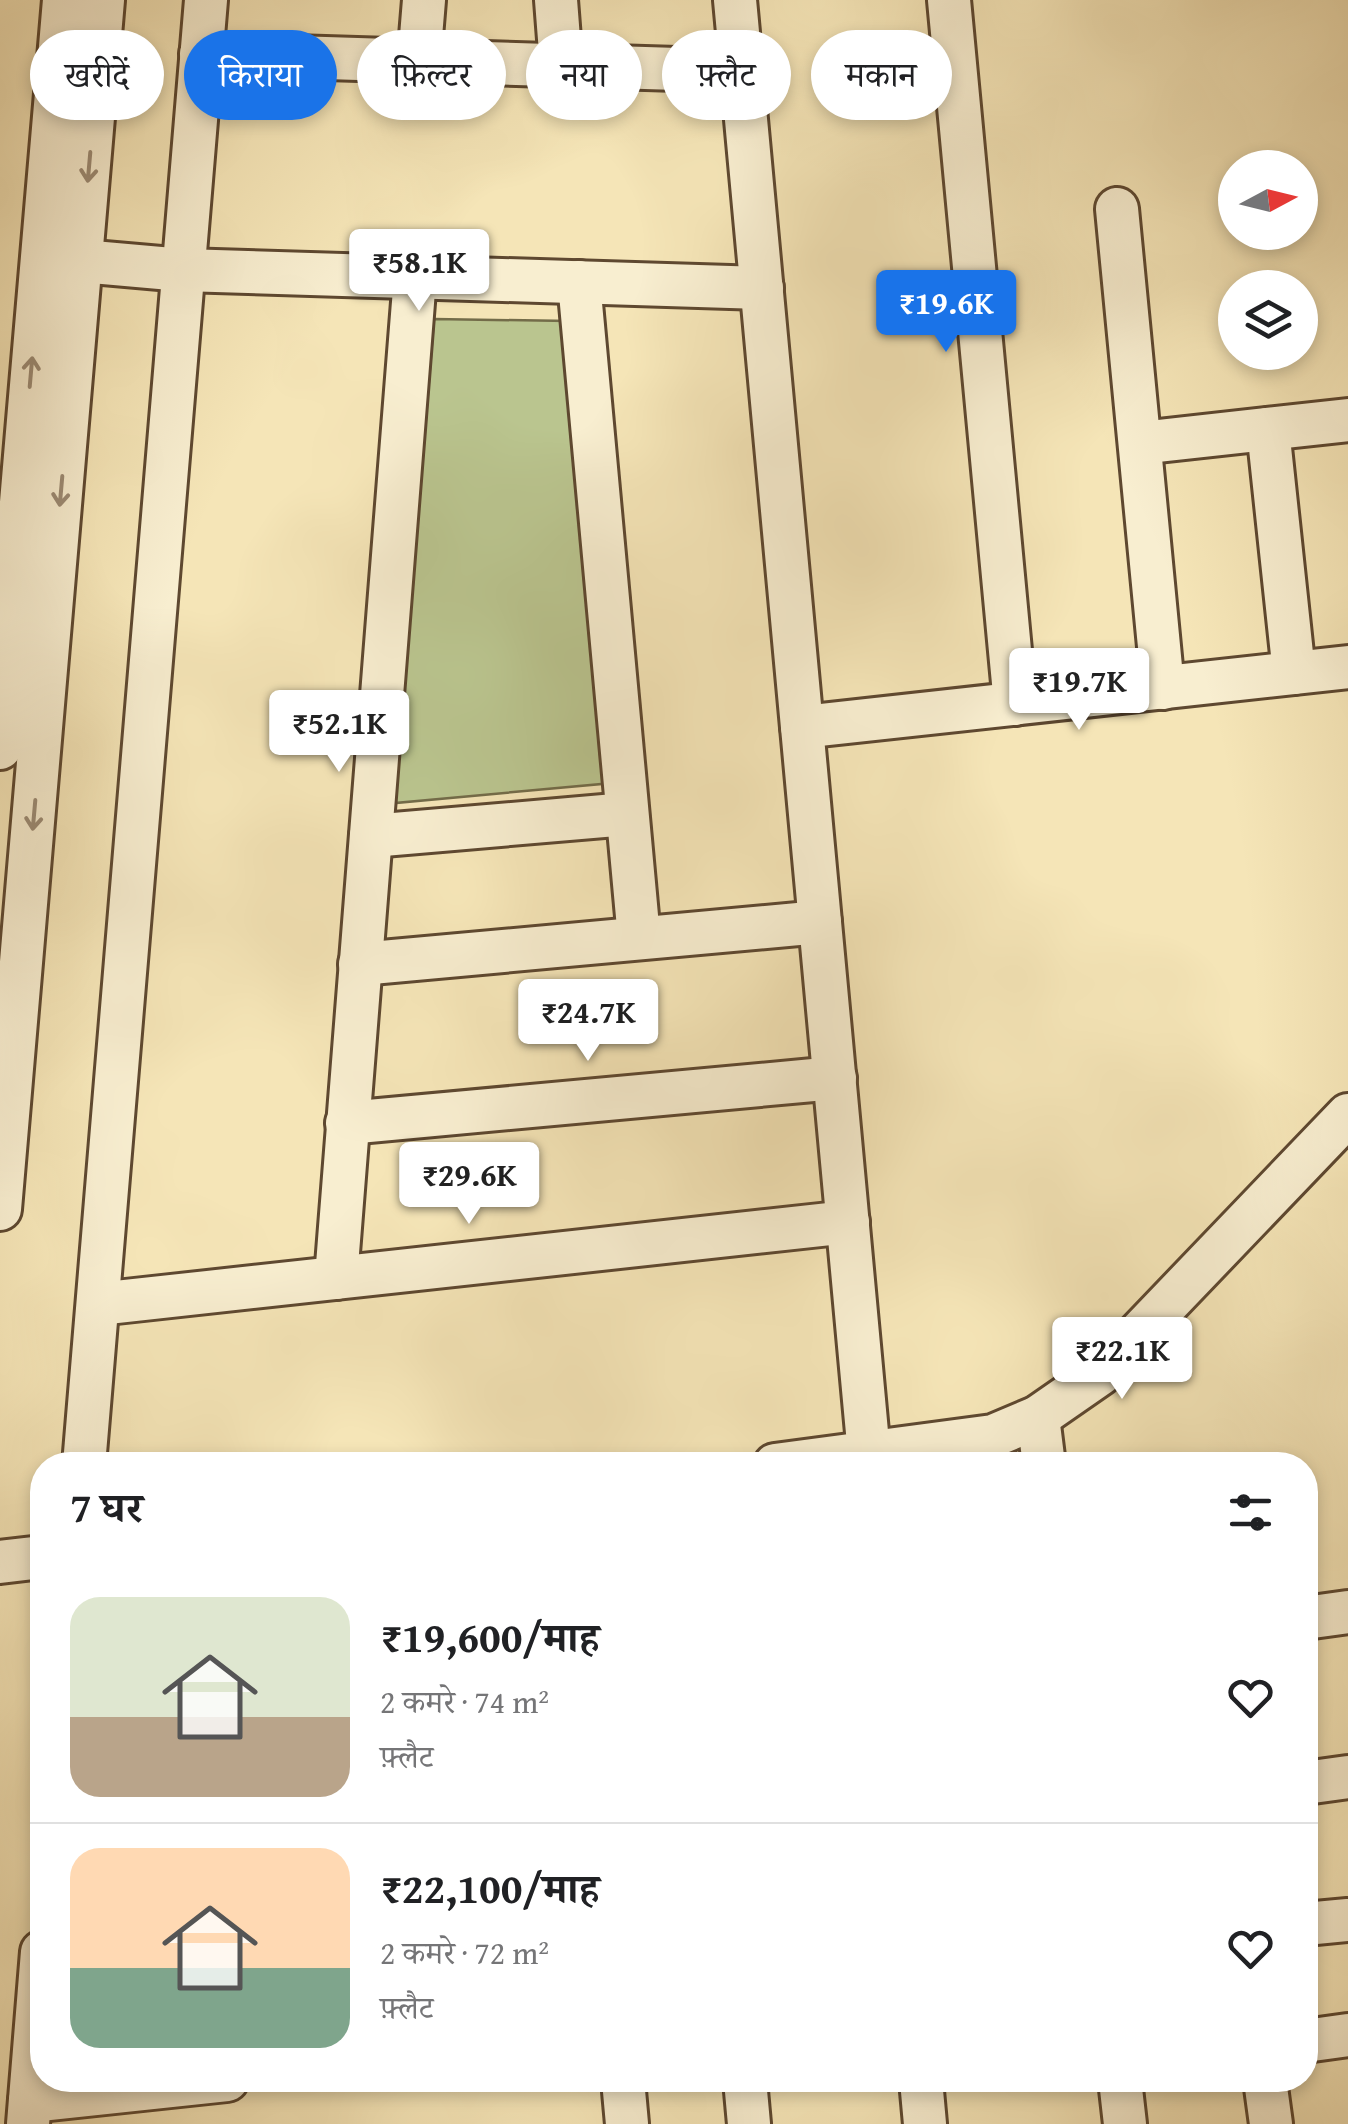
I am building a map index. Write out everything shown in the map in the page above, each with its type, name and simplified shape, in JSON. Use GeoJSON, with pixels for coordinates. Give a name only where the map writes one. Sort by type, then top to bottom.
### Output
{"type":"FeatureCollection","features":[{"type":"Feature","properties":{"kind":"street"},"geometry":{"type":"LineString","coordinates":[[0,748],[6,621],[64,0]]}},
{"type":"Feature","properties":{"kind":"street"},"geometry":{"type":"LineString","coordinates":[[0,1209],[103,0]]}},
{"type":"Feature","properties":{"kind":"street"},"geometry":{"type":"LineString","coordinates":[[203,30],[206,0]]}},
{"type":"Feature","properties":{"kind":"street"},"geometry":{"type":"LineString","coordinates":[[422,30],[424,0]]}},
{"type":"Feature","properties":{"kind":"street"},"geometry":{"type":"LineString","coordinates":[[556,0],[558,30]]}},
{"type":"Feature","properties":{"kind":"street"},"geometry":{"type":"LineString","coordinates":[[735,0],[738,30]]}},
{"type":"Feature","properties":{"kind":"street"},"geometry":{"type":"LineString","coordinates":[[949,0],[1014,704]]}},
{"type":"Feature","properties":{"kind":"street"},"geometry":{"type":"LineString","coordinates":[[85,1452],[196,120]]}},
{"type":"Feature","properties":{"kind":"street"},"geometry":{"type":"LineString","coordinates":[[747,120],[868,1452]]}},
{"type":"Feature","properties":{"kind":"street"},"geometry":{"type":"LineString","coordinates":[[1117,209],[1163,688]]}},
{"type":"Feature","properties":{"kind":"street"},"geometry":{"type":"LineString","coordinates":[[81,262],[183,270],[762,288]]}},
{"type":"Feature","properties":{"kind":"street"},"geometry":{"type":"LineString","coordinates":[[336,1278],[415,277]]}},
{"type":"Feature","properties":{"kind":"street"},"geometry":{"type":"LineString","coordinates":[[579,282],[639,938]]}},
{"type":"Feature","properties":{"kind":"street"},"geometry":{"type":"LineString","coordinates":[[1140,444],[1348,420]]}},
{"type":"Feature","properties":{"kind":"street"},"geometry":{"type":"LineString","coordinates":[[1268,429],[1294,673]]}},
{"type":"Feature","properties":{"kind":"street"},"geometry":{"type":"LineString","coordinates":[[802,728],[1348,667]]}},
{"type":"Feature","properties":{"kind":"street"},"geometry":{"type":"LineString","coordinates":[[371,836],[627,814]]}},
{"type":"Feature","properties":{"kind":"street"},"geometry":{"type":"LineString","coordinates":[[360,964],[820,922]]}},
{"type":"Feature","properties":{"kind":"street"},"geometry":{"type":"LineString","coordinates":[[348,1123],[835,1078]]}},
{"type":"Feature","properties":{"kind":"street"},"geometry":{"type":"LineString","coordinates":[[907,1452],[993,1436],[1038,1417],[1100,1374],[1346,1130]]}},
{"type":"Feature","properties":{"kind":"street"},"geometry":{"type":"LineString","coordinates":[[98,1304],[848,1222]]}},
{"type":"Feature","properties":{"kind":"street"},"geometry":{"type":"LineString","coordinates":[[1038,1417],[1042,1452]]}},
{"type":"Feature","properties":{"kind":"street"},"geometry":{"type":"LineString","coordinates":[[0,1562],[30,1558]]}},
{"type":"Feature","properties":{"kind":"street"},"geometry":{"type":"LineString","coordinates":[[1318,1616],[1348,1612]]}},
{"type":"Feature","properties":{"kind":"street"},"geometry":{"type":"LineString","coordinates":[[1318,1780],[1348,1777]]}},
{"type":"Feature","properties":{"kind":"street"},"geometry":{"type":"LineString","coordinates":[[1318,1923],[1348,1920]]}},
{"type":"Feature","properties":{"kind":"street"},"geometry":{"type":"LineString","coordinates":[[1318,2038],[1348,2035]]}},
{"type":"Feature","properties":{"kind":"street"},"geometry":{"type":"LineString","coordinates":[[29,2113],[155,2092]]}},
{"type":"Feature","properties":{"kind":"street"},"geometry":{"type":"LineString","coordinates":[[624,2092],[627,2124]]}},
{"type":"Feature","properties":{"kind":"street"},"geometry":{"type":"LineString","coordinates":[[746,2092],[749,2124]]}},
{"type":"Feature","properties":{"kind":"street"},"geometry":{"type":"LineString","coordinates":[[922,2092],[925,2124]]}},
{"type":"Feature","properties":{"kind":"street"},"geometry":{"type":"LineString","coordinates":[[1122,2092],[1126,2124]]}},
{"type":"Feature","properties":{"kind":"street"},"geometry":{"type":"LineString","coordinates":[[1267,2092],[1271,2124]]}},
{"type":"Feature","properties":{"kind":"green space"},"geometry":{"type":"Polygon","coordinates":[[[434,319],[569,321],[612,783],[395,803],[434,319]]]}}]}
